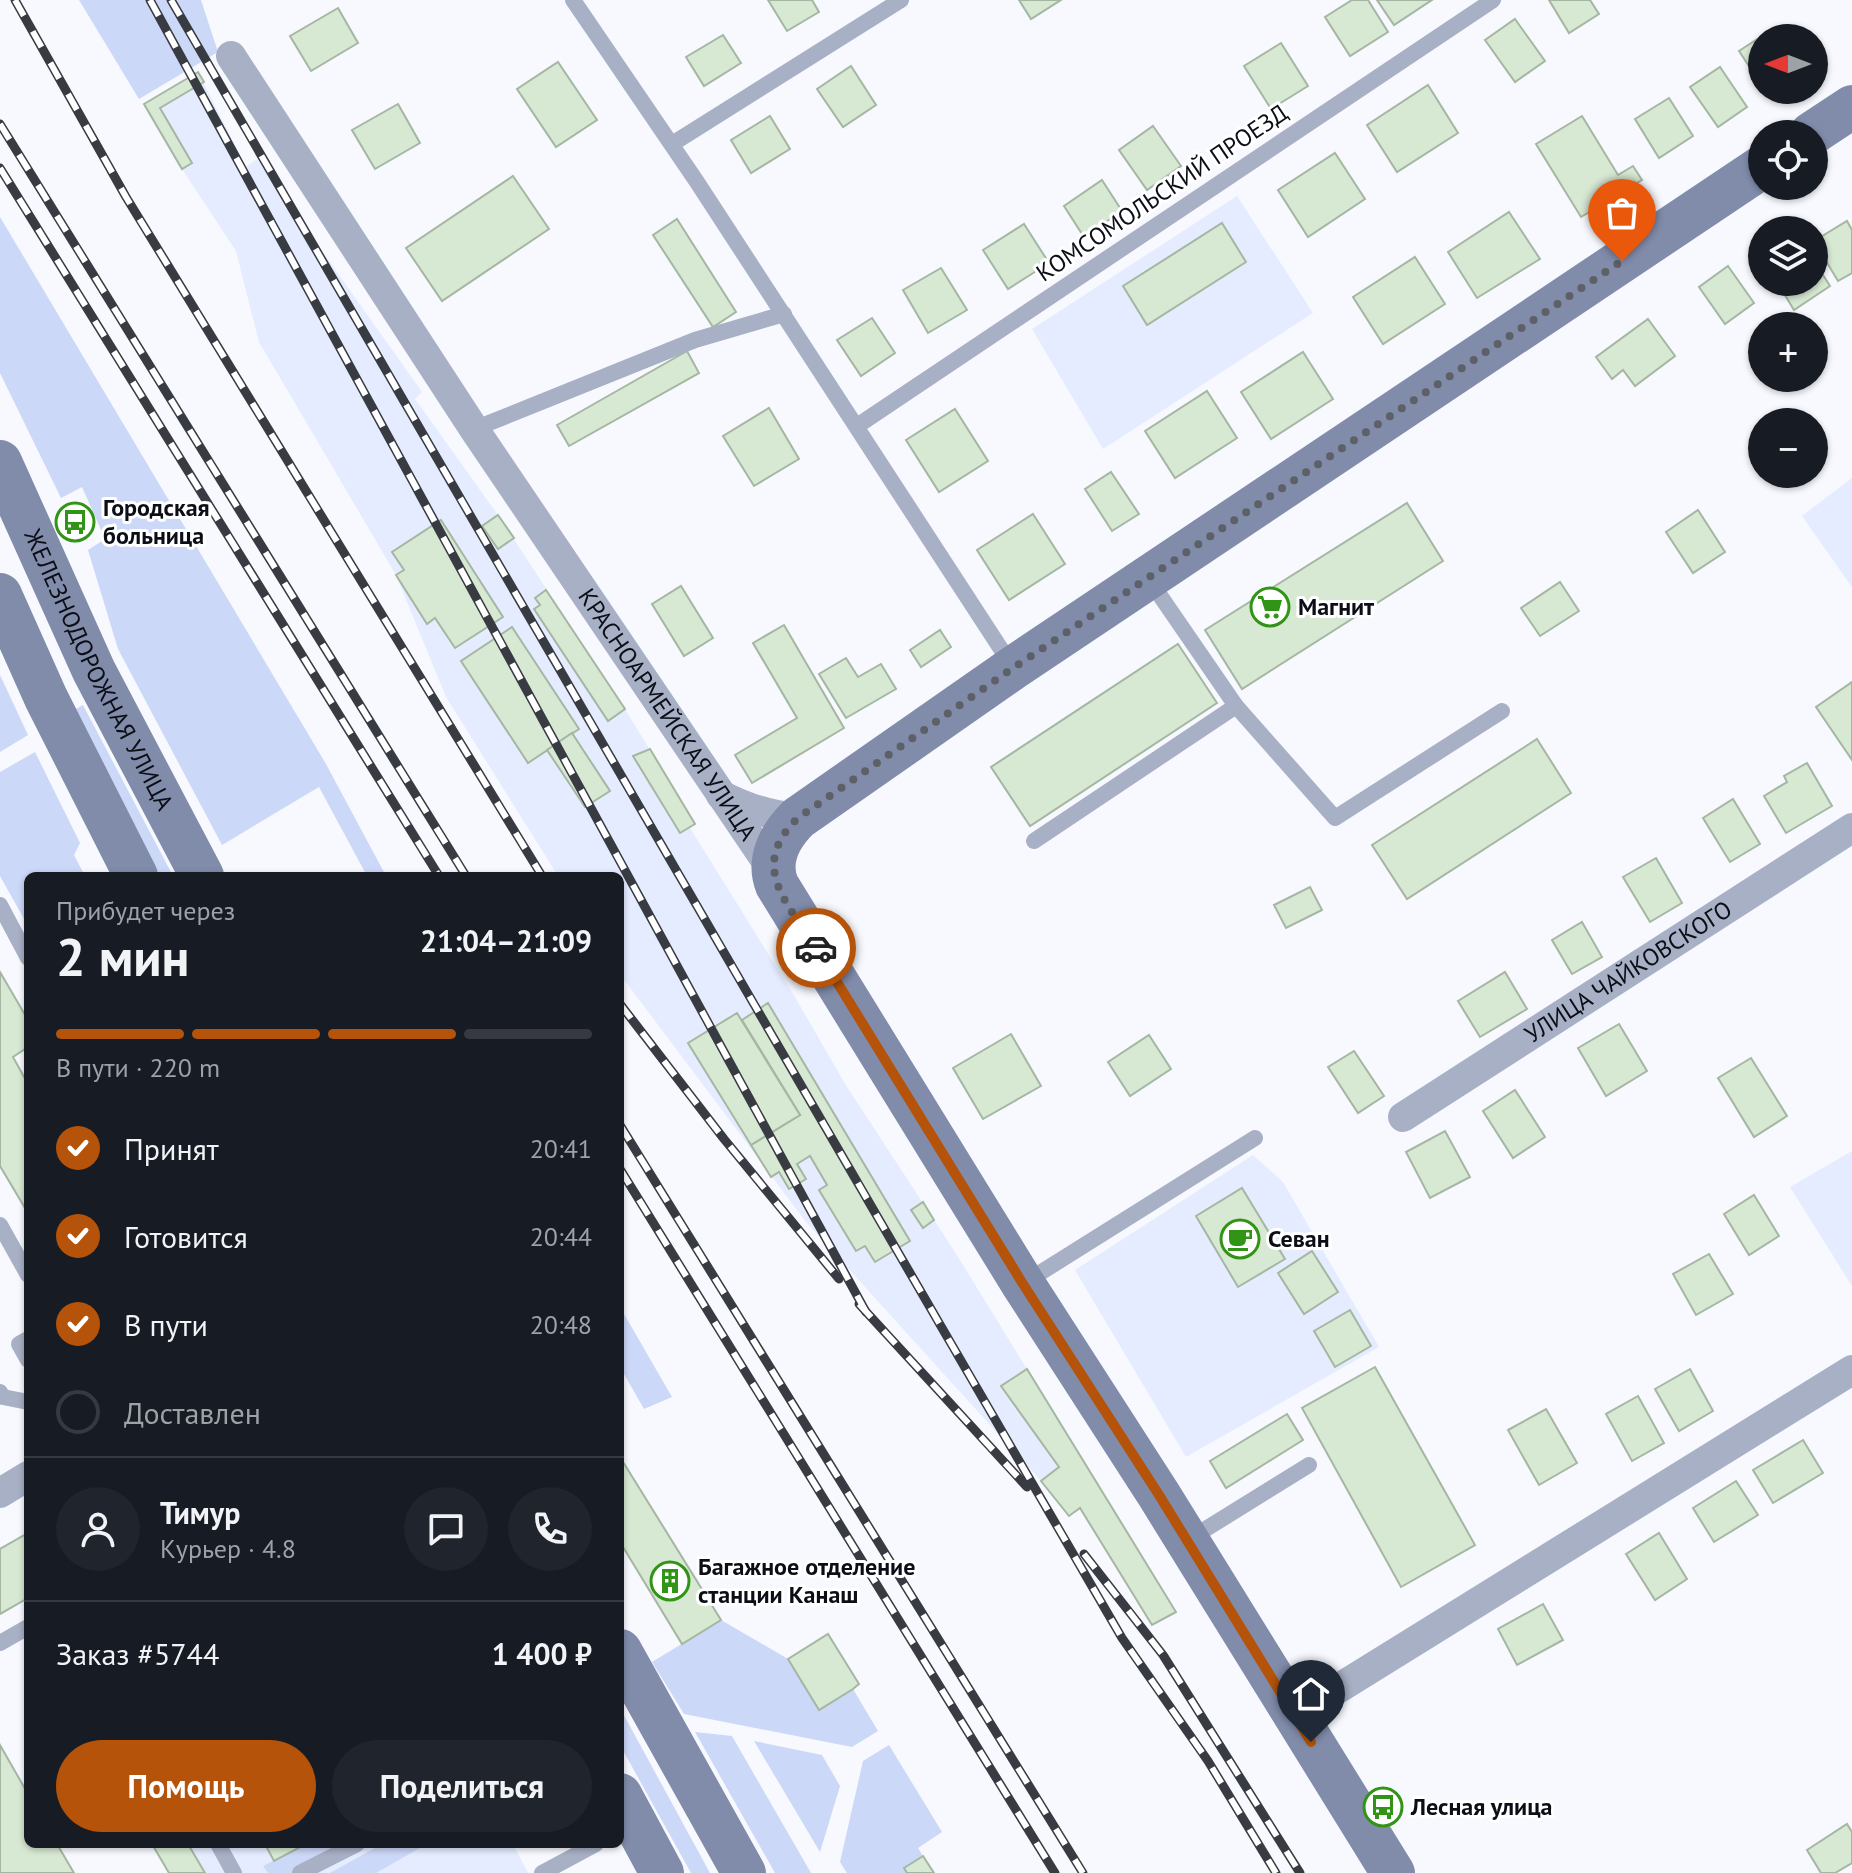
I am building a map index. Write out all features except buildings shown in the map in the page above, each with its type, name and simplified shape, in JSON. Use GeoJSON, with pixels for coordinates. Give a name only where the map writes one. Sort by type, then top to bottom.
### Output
{"type":"FeatureCollection","features":[{"type":"Feature","properties":{"kind":"main road"},"geometry":{"type":"LineString","coordinates":[[1828,123],[1852,107]]}},
{"type":"Feature","properties":{"kind":"main road"},"geometry":{"type":"LineString","coordinates":[[773,871],[780,840],[798,818],[1013,668],[1748,176]]}},
{"type":"Feature","properties":{"kind":"main road","name":"ЖЕЛЕЗНОДОРОЖНАЯ УЛИЦА"},"geometry":{"type":"LineString","coordinates":[[0,462],[94,671],[200,872]]}},
{"type":"Feature","properties":{"kind":"main road"},"geometry":{"type":"LineString","coordinates":[[0,595],[46,698],[134,872]]}},
{"type":"Feature","properties":{"kind":"main road","name":"КРАСНОАРМЕЙСКАЯ УЛИЦА"},"geometry":{"type":"LineString","coordinates":[[773,871],[777,885],[1023,1284],[1187,1540],[1393,1873]]}},
{"type":"Feature","properties":{"kind":"main road"},"geometry":{"type":"LineString","coordinates":[[624,1658],[744,1873]]}},
{"type":"Feature","properties":{"kind":"main road"},"geometry":{"type":"LineString","coordinates":[[625,1817],[662,1873]]}},
{"type":"Feature","properties":{"kind":"street","name":"КРАСНОАРМЕЙСКАЯ УЛИЦА"},"geometry":{"type":"LineString","coordinates":[[231,56],[474,429],[773,871]]}},
{"type":"Feature","properties":{"kind":"street"},"geometry":{"type":"LineString","coordinates":[[721,795],[767,814],[798,818]]}},
{"type":"Feature","properties":{"kind":"street","name":"УЛИЦА ЧАЙКОВСКОГО"},"geometry":{"type":"LineString","coordinates":[[1403,1117],[1852,828]]}},
{"type":"Feature","properties":{"kind":"street"},"geometry":{"type":"LineString","coordinates":[[1294,1716],[1852,1370]]}},
{"type":"Feature","properties":{"kind":"street"},"geometry":{"type":"LineString","coordinates":[[0,1493],[24,1478]]}},
{"type":"Feature","properties":{"kind":"lane"},"geometry":{"type":"LineString","coordinates":[[573,0],[784,314],[1013,668]]}},
{"type":"Feature","properties":{"kind":"lane"},"geometry":{"type":"LineString","coordinates":[[672,144],[901,0]]}},
{"type":"Feature","properties":{"kind":"lane","name":"КОМСОМОЛЬСКИЙ ПРОЕЗД"},"geometry":{"type":"LineString","coordinates":[[857,426],[1493,0]]}},
{"type":"Feature","properties":{"kind":"lane"},"geometry":{"type":"LineString","coordinates":[[474,429],[695,340],[784,314]]}},
{"type":"Feature","properties":{"kind":"lane"},"geometry":{"type":"LineString","coordinates":[[1147,578],[1236,706],[1335,818],[1502,711]]}},
{"type":"Feature","properties":{"kind":"lane"},"geometry":{"type":"LineString","coordinates":[[1034,841],[1236,706]]}},
{"type":"Feature","properties":{"kind":"lane"},"geometry":{"type":"LineString","coordinates":[[0,905],[24,950]]}},
{"type":"Feature","properties":{"kind":"lane"},"geometry":{"type":"LineString","coordinates":[[1023,1284],[1255,1138]]}},
{"type":"Feature","properties":{"kind":"lane"},"geometry":{"type":"LineString","coordinates":[[0,1225],[24,1268]]}},
{"type":"Feature","properties":{"kind":"lane"},"geometry":{"type":"LineString","coordinates":[[0,1392],[3,1397],[24,1401]]}},
{"type":"Feature","properties":{"kind":"lane"},"geometry":{"type":"LineString","coordinates":[[1187,1540],[1309,1465]]}},
{"type":"Feature","properties":{"kind":"lane"},"geometry":{"type":"LineString","coordinates":[[0,1643],[24,1629]]}},
{"type":"Feature","properties":{"kind":"lane"},"geometry":{"type":"LineString","coordinates":[[220,1848],[234,1873]]}},
{"type":"Feature","properties":{"kind":"lane"},"geometry":{"type":"LineString","coordinates":[[300,1873],[349,1848]]}},
{"type":"Feature","properties":{"kind":"lane"},"geometry":{"type":"LineString","coordinates":[[542,1873],[589,1848]]}},
{"type":"Feature","properties":{"kind":"shaded area"},"geometry":{"type":"Polygon","coordinates":[[[79,0],[201,0],[218,52],[139,99],[79,0]]]}},
{"type":"Feature","properties":{"kind":"shaded area"},"geometry":{"type":"Polygon","coordinates":[[[198,72],[246,167],[257,159],[422,392],[415,399],[498,515],[625,709],[695,824],[690,828],[845,1084],[955,1252],[1176,1612],[1152,1625],[1080,1509],[1069,1516],[1041,1481],[806,1222],[624,980],[624,872],[555,872],[446,697],[396,575],[259,342],[236,251],[144,104],[198,72]]]}},
{"type":"Feature","properties":{"kind":"shaded area"},"geometry":{"type":"Polygon","coordinates":[[[1237,196],[1313,313],[1103,449],[1032,329],[1237,196]]]}},
{"type":"Feature","properties":{"kind":"shaded area"},"geometry":{"type":"Polygon","coordinates":[[[0,217],[326,764],[384,872],[365,872],[319,787],[222,845],[118,649],[88,550],[105,539],[82,487],[61,498],[0,373],[0,217]]]}},
{"type":"Feature","properties":{"kind":"shaded area"},"geometry":{"type":"Polygon","coordinates":[[[1852,478],[1852,587],[1802,516],[1852,478]]]}},
{"type":"Feature","properties":{"kind":"shaded area"},"geometry":{"type":"Polygon","coordinates":[[[0,675],[28,735],[0,752],[0,675]]]}},
{"type":"Feature","properties":{"kind":"shaded area"},"geometry":{"type":"Polygon","coordinates":[[[83,705],[171,872],[153,872],[69,713],[83,705]]]}},
{"type":"Feature","properties":{"kind":"shaded area"},"geometry":{"type":"Polygon","coordinates":[[[35,752],[80,843],[74,855],[83,872],[24,872],[24,919],[0,876],[0,772],[35,752]]]}},
{"type":"Feature","properties":{"kind":"shaded area"},"geometry":{"type":"Polygon","coordinates":[[[1852,1151],[1852,1286],[1790,1187],[1852,1151]]]}},
{"type":"Feature","properties":{"kind":"shaded area"},"geometry":{"type":"Polygon","coordinates":[[[1253,1155],[1283,1182],[1379,1347],[1186,1457],[1075,1270],[1253,1155]]]}},
{"type":"Feature","properties":{"kind":"shaded area"},"geometry":{"type":"Polygon","coordinates":[[[624,1314],[672,1397],[644,1409],[624,1374],[624,1314]]]}},
{"type":"Feature","properties":{"kind":"shaded area"},"geometry":{"type":"Polygon","coordinates":[[[721,1620],[788,1659],[818,1710],[853,1689],[878,1731],[852,1747],[684,1714],[652,1662],[721,1620]]]}},
{"type":"Feature","properties":{"kind":"shaded area"},"geometry":{"type":"Polygon","coordinates":[[[624,1715],[710,1873],[691,1873],[624,1752],[624,1715]]]}},
{"type":"Feature","properties":{"kind":"shaded area"},"geometry":{"type":"Polygon","coordinates":[[[695,1732],[732,1736],[811,1873],[775,1873],[695,1732]]]}},
{"type":"Feature","properties":{"kind":"shaded area"},"geometry":{"type":"Polygon","coordinates":[[[754,1741],[822,1755],[840,1786],[820,1852],[754,1741]]]}},
{"type":"Feature","properties":{"kind":"shaded area"},"geometry":{"type":"Polygon","coordinates":[[[889,1745],[942,1832],[918,1848],[923,1856],[907,1873],[847,1873],[840,1862],[863,1761],[889,1745]]]}},
{"type":"Feature","properties":{"kind":"shaded area"},"geometry":{"type":"Polygon","coordinates":[[[154,1848],[515,1848],[528,1873],[169,1873],[154,1848]]]}},
{"type":"Feature","properties":{"kind":"shaded area"},"geometry":{"type":"Polygon","coordinates":[[[298,1848],[336,1848],[291,1873],[268,1873],[263,1866],[298,1848]]]}},
{"type":"Feature","properties":{"kind":"shaded area"},"geometry":{"type":"Polygon","coordinates":[[[375,1848],[420,1848],[376,1873],[330,1873],[375,1848]]]}},
{"type":"Feature","properties":{"kind":"railway"},"geometry":{"type":"LineString","coordinates":[[15,0],[126,197],[540,872]]}},
{"type":"Feature","properties":{"kind":"railway"},"geometry":{"type":"LineString","coordinates":[[150,0],[866,1312]]}},
{"type":"Feature","properties":{"kind":"railway"},"geometry":{"type":"LineString","coordinates":[[171,0],[1122,1638],[1208,1761],[1276,1873]]}},
{"type":"Feature","properties":{"kind":"railway"},"geometry":{"type":"LineString","coordinates":[[0,124],[464,872]]}},
{"type":"Feature","properties":{"kind":"railway"},"geometry":{"type":"LineString","coordinates":[[0,168],[437,872]]}},
{"type":"Feature","properties":{"kind":"railway"},"geometry":{"type":"LineString","coordinates":[[624,1009],[724,1139],[839,1279]]}},
{"type":"Feature","properties":{"kind":"railway"},"geometry":{"type":"LineString","coordinates":[[624,1131],[1083,1873]]}},
{"type":"Feature","properties":{"kind":"railway"},"geometry":{"type":"LineString","coordinates":[[624,1175],[1055,1873]]}},
{"type":"Feature","properties":{"kind":"railway"},"geometry":{"type":"LineString","coordinates":[[859,1304],[1027,1487]]}},
{"type":"Feature","properties":{"kind":"railway"},"geometry":{"type":"LineString","coordinates":[[1084,1554],[1163,1655],[1300,1873]]}},
{"type":"Feature","properties":{"kind":"way so far"},"geometry":{"type":"LineString","coordinates":[[816,948],[773,875],[780,840],[798,818],[1013,668],[1622,261]]}},
{"type":"Feature","properties":{"kind":"place","name":"Городская больница"},"geometry":{"type":"Point","coordinates":[75,522]}},
{"type":"Feature","properties":{"kind":"place","name":"Магнит"},"geometry":{"type":"Point","coordinates":[1270,607]}},
{"type":"Feature","properties":{"kind":"place","name":"Севан"},"geometry":{"type":"Point","coordinates":[1240,1239]}},
{"type":"Feature","properties":{"kind":"place","name":"Багажное отделение станции Канаш"},"geometry":{"type":"Point","coordinates":[670,1581]}},
{"type":"Feature","properties":{"kind":"place","name":"Лесная улица"},"geometry":{"type":"Point","coordinates":[1383,1807]}},
{"type":"Feature","properties":{"kind":"route"},"geometry":{"type":"LineString","coordinates":[[816,948],[1311,1742]]}}]}
